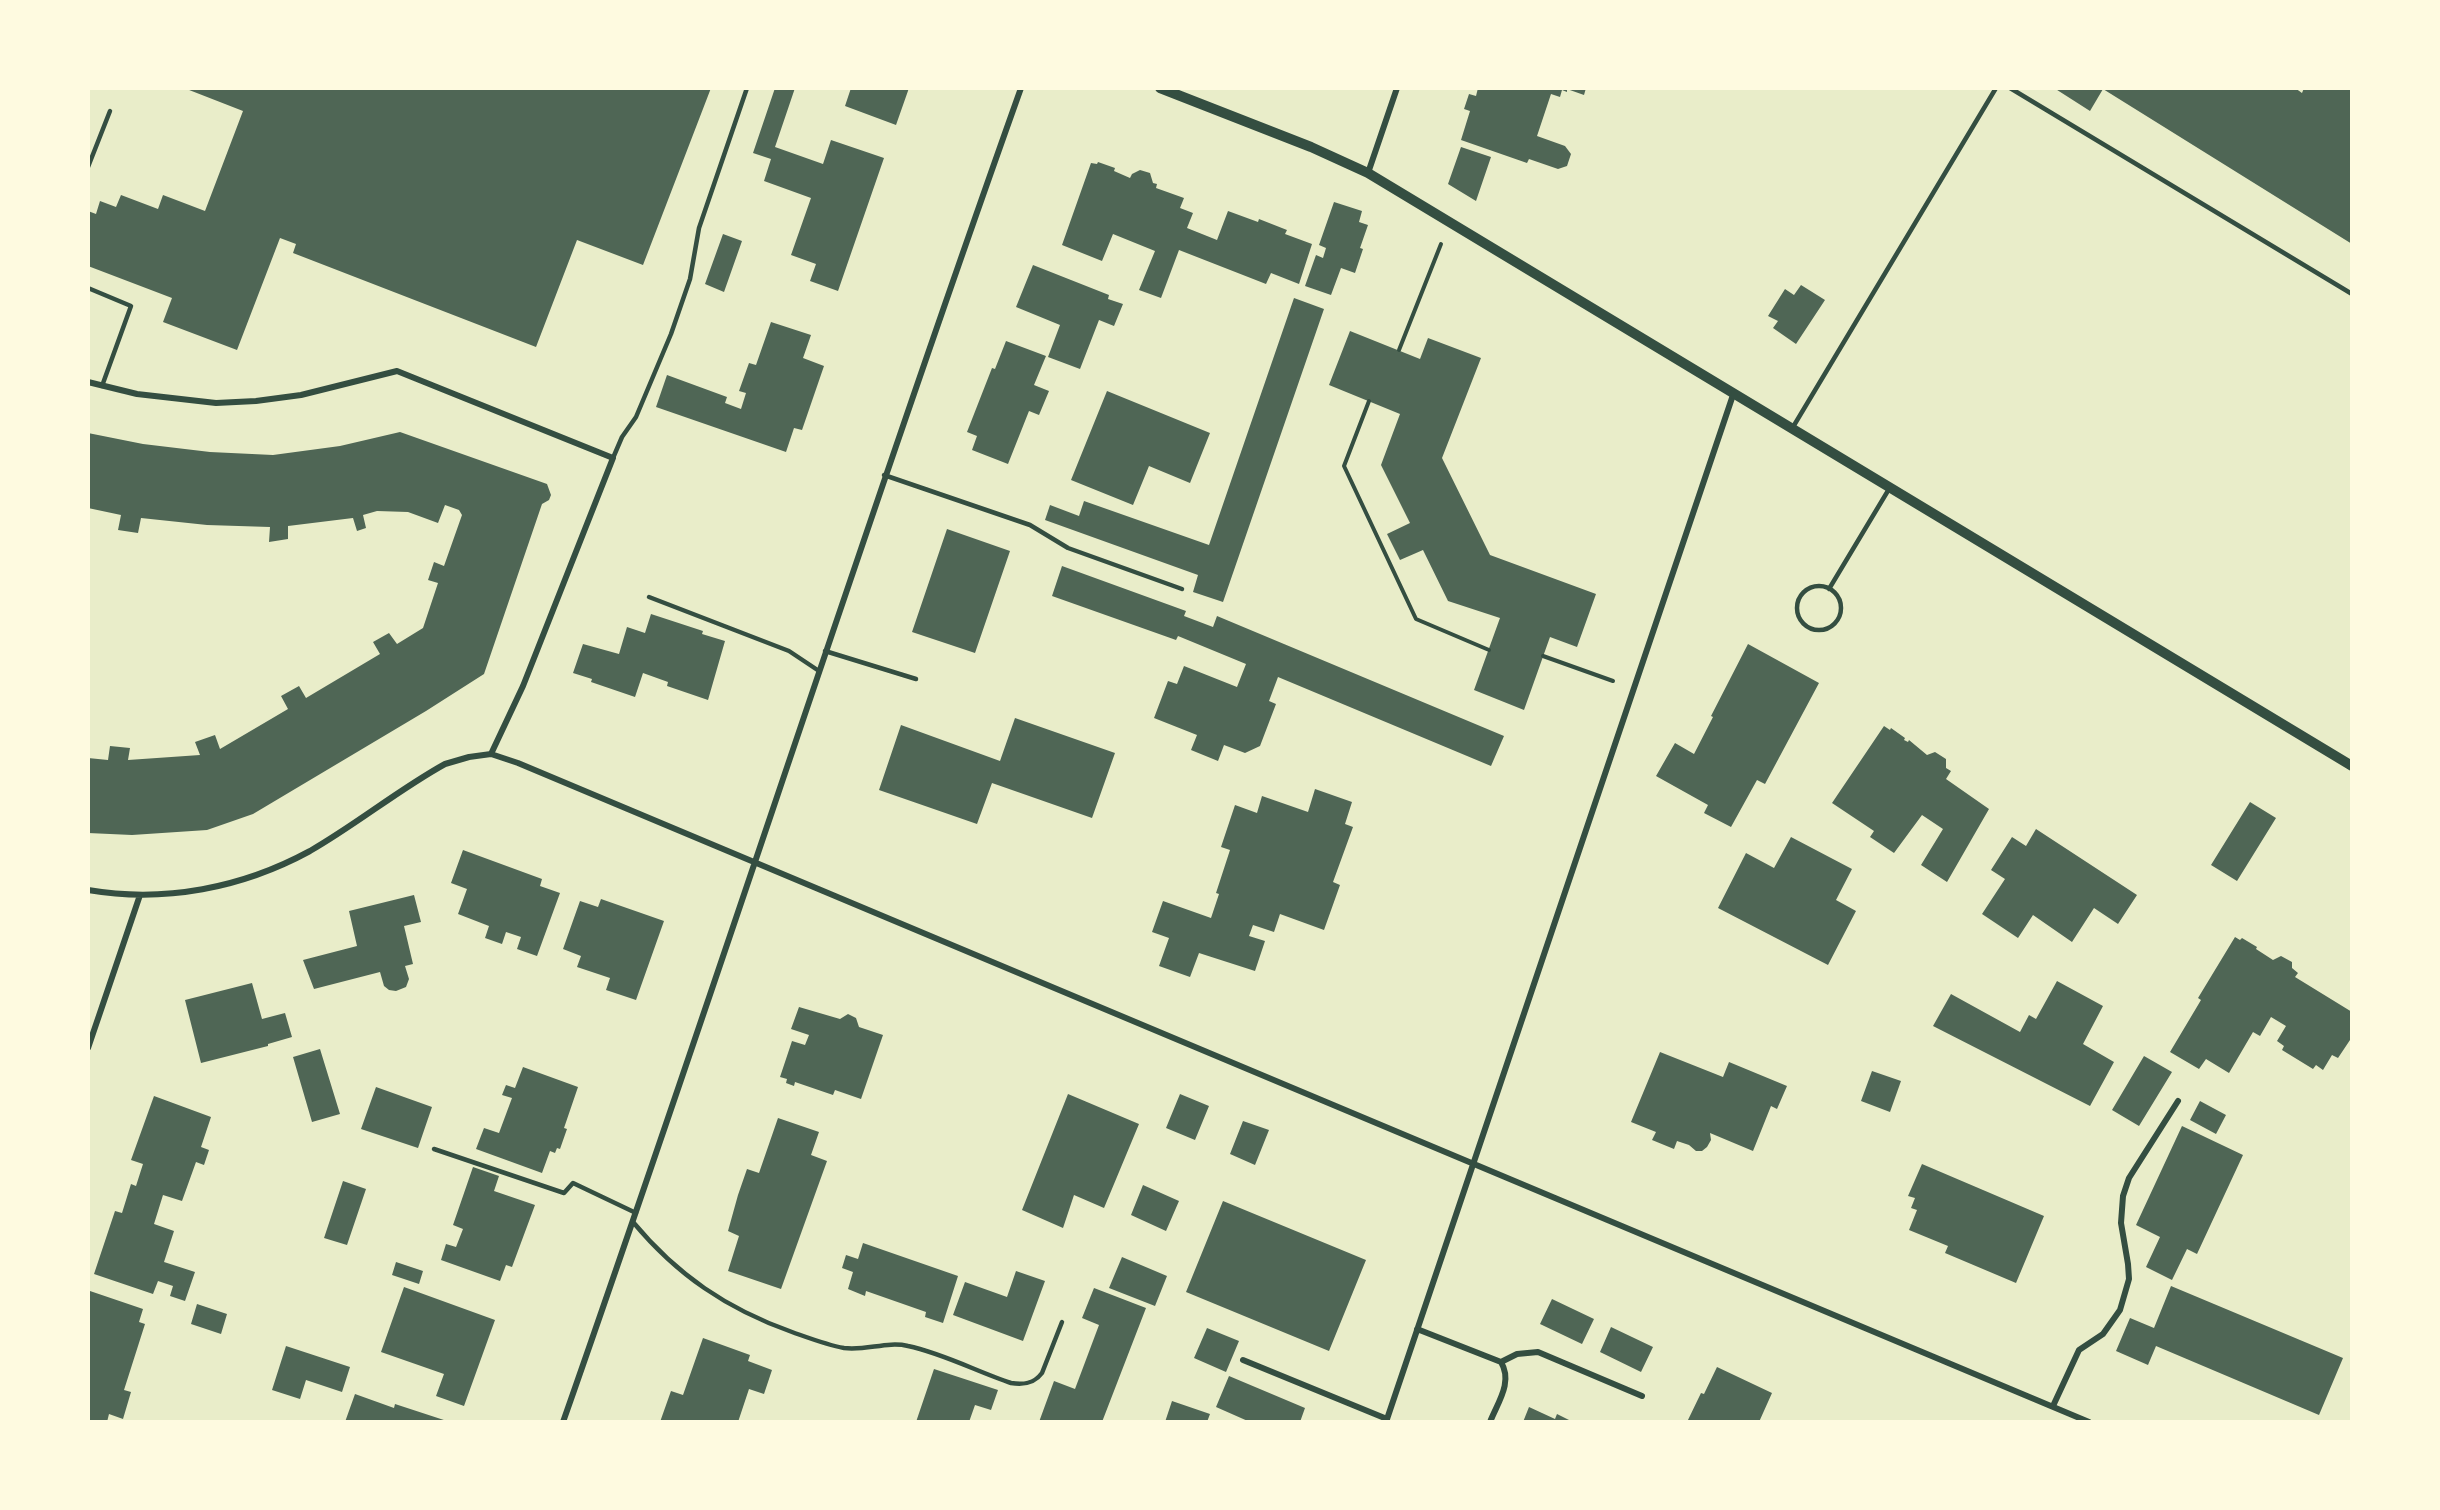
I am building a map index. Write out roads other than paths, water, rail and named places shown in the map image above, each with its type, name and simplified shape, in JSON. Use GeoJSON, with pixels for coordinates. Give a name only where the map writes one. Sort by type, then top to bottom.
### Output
{"type":"FeatureCollection","features":[{"type":"Feature","properties":{"kind":"street"},"geometry":{"type":"LineString","coordinates":[[563,1422],[633,1222],[884,475],[1021,88]]}},
{"type":"Feature","properties":{"kind":"street"},"geometry":{"type":"LineString","coordinates":[[1160,88],[1311,147],[1368,173],[1889,489],[2350,763]]}},
{"type":"Feature","properties":{"kind":"street"},"geometry":{"type":"LineString","coordinates":[[1368,173],[1397,88]]}},
{"type":"Feature","properties":{"kind":"street"},"geometry":{"type":"LineString","coordinates":[[88,382],[177,400],[216,403],[301,395],[397,371],[613,458],[523,686],[491,754]]}},
{"type":"Feature","properties":{"kind":"street"},"geometry":{"type":"LineString","coordinates":[[1243,1360],[1387,1420],[1733,395]]}},
{"type":"Feature","properties":{"kind":"street"},"geometry":{"type":"LineString","coordinates":[[88,890],[140,896],[200,891],[231,884],[309,851],[445,764],[491,754],[518,763],[1474,1162],[2089,1422]]}},
{"type":"Feature","properties":{"kind":"street"},"geometry":{"type":"LineString","coordinates":[[88,1048],[140,896]]}},
{"type":"Feature","properties":{"kind":"street"},"geometry":{"type":"LineString","coordinates":[[2053,1406],[2079,1350],[2103,1334],[2120,1310],[2129,1280],[2121,1223],[2123,1196],[2129,1178],[2178,1101]]}},
{"type":"Feature","properties":{"kind":"street"},"geometry":{"type":"LineString","coordinates":[[1417,1329],[1501,1362],[1505,1369],[1506,1383],[1490,1422]]}},
{"type":"Feature","properties":{"kind":"street"},"geometry":{"type":"LineString","coordinates":[[1501,1362],[1517,1354],[1538,1352],[1642,1396]]}},
{"type":"Feature","properties":{"kind":"lane"},"geometry":{"type":"LineString","coordinates":[[613,458],[622,437],[636,417],[671,334],[690,279],[699,228],[747,88]]}},
{"type":"Feature","properties":{"kind":"lane"},"geometry":{"type":"LineString","coordinates":[[1792,429],[1996,88]]}},
{"type":"Feature","properties":{"kind":"lane"},"geometry":{"type":"LineString","coordinates":[[2010,88],[2352,294]]}},
{"type":"Feature","properties":{"kind":"lane"},"geometry":{"type":"LineString","coordinates":[[88,167],[110,111]]}},
{"type":"Feature","properties":{"kind":"lane"},"geometry":{"type":"LineString","coordinates":[[88,288],[131,306],[102,386]]}},
{"type":"Feature","properties":{"kind":"lane"},"geometry":{"type":"LineString","coordinates":[[884,475],[1029,525],[1068,548],[1182,589]]}},
{"type":"Feature","properties":{"kind":"lane"},"geometry":{"type":"LineString","coordinates":[[1829,589],[1889,489]]}},
{"type":"Feature","properties":{"kind":"lane"},"geometry":{"type":"LineString","coordinates":[[1822,586],[1829,589],[1839,599],[1840,614],[1837,621],[1825,630],[1810,629],[1799,619],[1797,612],[1799,598],[1809,588],[1822,586]]}},
{"type":"Feature","properties":{"kind":"lane"},"geometry":{"type":"LineString","coordinates":[[649,597],[789,651],[819,671]]}},
{"type":"Feature","properties":{"kind":"lane"},"geometry":{"type":"LineString","coordinates":[[825,651],[916,679]]}},
{"type":"Feature","properties":{"kind":"lane"},"geometry":{"type":"LineString","coordinates":[[434,1149],[564,1193],[573,1183],[636,1213]]}},
{"type":"Feature","properties":{"kind":"lane"},"geometry":{"type":"LineString","coordinates":[[633,1222],[662,1255],[700,1286],[729,1305],[779,1328],[843,1348],[908,1346],[1011,1383],[1027,1384],[1036,1380],[1045,1368],[1062,1322]]}}]}
